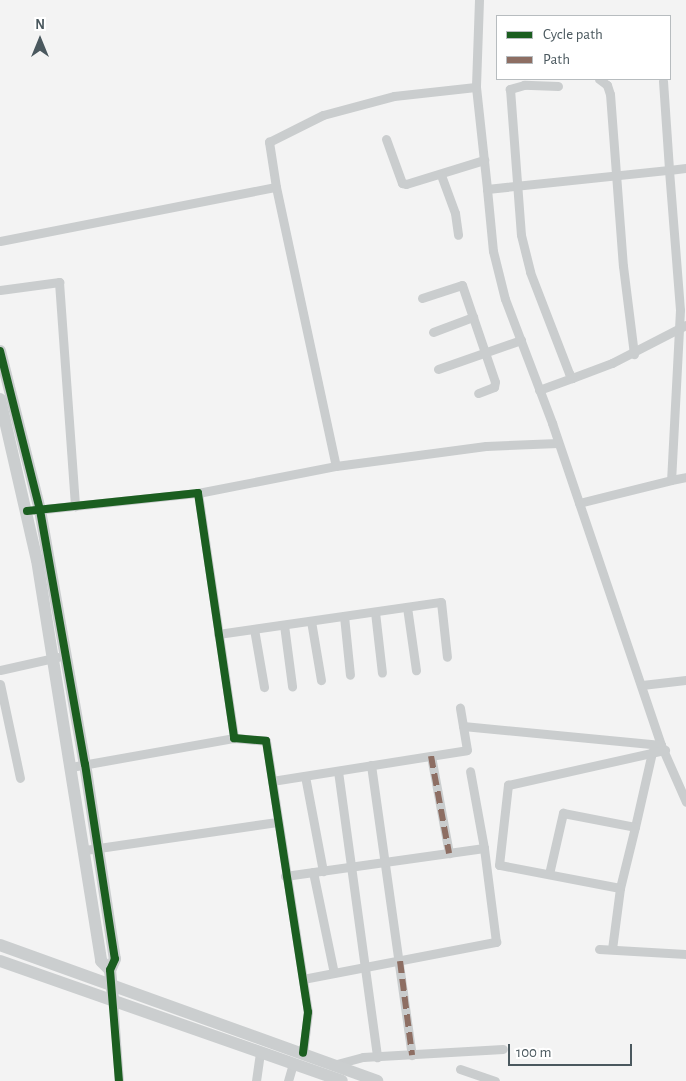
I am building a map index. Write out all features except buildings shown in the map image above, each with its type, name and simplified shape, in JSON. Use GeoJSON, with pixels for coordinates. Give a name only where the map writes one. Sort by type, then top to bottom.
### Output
{"type":"FeatureCollection","features":[{"type":"Feature","properties":{"kind":"street"},"geometry":{"type":"LineString","coordinates":[[478,0],[476,87],[494,251],[505,299],[540,390],[663,747],[686,802]]}},
{"type":"Feature","properties":{"kind":"street"},"geometry":{"type":"LineString","coordinates":[[600,80],[607,85],[610,94],[634,354]]}},
{"type":"Feature","properties":{"kind":"street"},"geometry":{"type":"LineString","coordinates":[[663,81],[682,326],[671,480]]}},
{"type":"Feature","properties":{"kind":"street"},"geometry":{"type":"LineString","coordinates":[[558,86],[524,85],[510,89],[521,235],[530,272],[572,378]]}},
{"type":"Feature","properties":{"kind":"street"},"geometry":{"type":"LineString","coordinates":[[336,466],[276,187],[269,142],[323,115],[377,100],[476,87]]}},
{"type":"Feature","properties":{"kind":"street"},"geometry":{"type":"LineString","coordinates":[[386,139],[402,183],[410,184],[484,160]]}},
{"type":"Feature","properties":{"kind":"street"},"geometry":{"type":"LineString","coordinates":[[487,189],[686,168]]}},
{"type":"Feature","properties":{"kind":"street"},"geometry":{"type":"LineString","coordinates":[[440,175],[456,213],[458,235]]}},
{"type":"Feature","properties":{"kind":"street"},"geometry":{"type":"LineString","coordinates":[[0,241],[276,187]]}},
{"type":"Feature","properties":{"kind":"street"},"geometry":{"type":"LineString","coordinates":[[0,290],[59,282],[75,506]]}},
{"type":"Feature","properties":{"kind":"street"},"geometry":{"type":"LineString","coordinates":[[422,298],[461,284],[495,386],[478,393]]}},
{"type":"Feature","properties":{"kind":"street"},"geometry":{"type":"LineString","coordinates":[[433,332],[473,317]]}},
{"type":"Feature","properties":{"kind":"street"},"geometry":{"type":"LineString","coordinates":[[540,390],[634,354],[682,326]]}},
{"type":"Feature","properties":{"kind":"street"},"geometry":{"type":"LineString","coordinates":[[438,369],[521,340]]}},
{"type":"Feature","properties":{"kind":"street"},"geometry":{"type":"LineString","coordinates":[[0,351],[66,656],[85,764],[91,849]]}},
{"type":"Feature","properties":{"kind":"street"},"geometry":{"type":"LineString","coordinates":[[0,399],[34,510],[52,658],[71,767],[115,959],[110,970],[119,1081]]}},
{"type":"Feature","properties":{"kind":"street"},"geometry":{"type":"LineString","coordinates":[[34,510],[198,493],[336,466],[486,446],[558,443]]}},
{"type":"Feature","properties":{"kind":"street"},"geometry":{"type":"LineString","coordinates":[[579,503],[686,477]]}},
{"type":"Feature","properties":{"kind":"street"},"geometry":{"type":"LineString","coordinates":[[198,493],[234,738]]}},
{"type":"Feature","properties":{"kind":"street"},"geometry":{"type":"LineString","coordinates":[[218,634],[441,602],[447,657]]}},
{"type":"Feature","properties":{"kind":"street"},"geometry":{"type":"LineString","coordinates":[[407,607],[416,670]]}},
{"type":"Feature","properties":{"kind":"street"},"geometry":{"type":"LineString","coordinates":[[375,612],[382,673]]}},
{"type":"Feature","properties":{"kind":"street"},"geometry":{"type":"LineString","coordinates":[[344,616],[350,675]]}},
{"type":"Feature","properties":{"kind":"street"},"geometry":{"type":"LineString","coordinates":[[311,621],[321,680]]}},
{"type":"Feature","properties":{"kind":"street"},"geometry":{"type":"LineString","coordinates":[[284,625],[292,686]]}},
{"type":"Feature","properties":{"kind":"street"},"geometry":{"type":"LineString","coordinates":[[254,629],[264,687]]}},
{"type":"Feature","properties":{"kind":"street"},"geometry":{"type":"LineString","coordinates":[[0,670],[66,656]]}},
{"type":"Feature","properties":{"kind":"street"},"geometry":{"type":"LineString","coordinates":[[642,685],[686,680]]}},
{"type":"Feature","properties":{"kind":"street"},"geometry":{"type":"LineString","coordinates":[[0,684],[20,778]]}},
{"type":"Feature","properties":{"kind":"street"},"geometry":{"type":"LineString","coordinates":[[272,781],[467,750],[460,708]]}},
{"type":"Feature","properties":{"kind":"street"},"geometry":{"type":"LineString","coordinates":[[463,726],[663,747]]}},
{"type":"Feature","properties":{"kind":"street"},"geometry":{"type":"LineString","coordinates":[[71,767],[234,738],[266,741],[285,876],[308,1012],[303,1053]]}},
{"type":"Feature","properties":{"kind":"street"},"geometry":{"type":"LineString","coordinates":[[620,888],[499,865],[508,785],[652,752],[663,747]]}},
{"type":"Feature","properties":{"kind":"street"},"geometry":{"type":"LineString","coordinates":[[612,950],[620,888],[636,827],[652,752]]}},
{"type":"Feature","properties":{"kind":"street"},"geometry":{"type":"LineString","coordinates":[[431,756],[449,853]]}},
{"type":"Feature","properties":{"kind":"street"},"geometry":{"type":"LineString","coordinates":[[371,765],[412,1055]]}},
{"type":"Feature","properties":{"kind":"street"},"geometry":{"type":"LineString","coordinates":[[338,770],[349,868],[377,1057]]}},
{"type":"Feature","properties":{"kind":"street"},"geometry":{"type":"LineString","coordinates":[[303,979],[496,942],[484,848],[470,771]]}},
{"type":"Feature","properties":{"kind":"street"},"geometry":{"type":"LineString","coordinates":[[305,776],[334,973]]}},
{"type":"Feature","properties":{"kind":"street"},"geometry":{"type":"LineString","coordinates":[[549,874],[563,813],[636,827]]}},
{"type":"Feature","properties":{"kind":"street"},"geometry":{"type":"LineString","coordinates":[[91,849],[277,822]]}},
{"type":"Feature","properties":{"kind":"street"},"geometry":{"type":"LineString","coordinates":[[285,876],[484,848]]}},
{"type":"Feature","properties":{"kind":"street"},"geometry":{"type":"LineString","coordinates":[[0,945],[303,1053],[342,1081]]}},
{"type":"Feature","properties":{"kind":"street"},"geometry":{"type":"LineString","coordinates":[[599,949],[686,954]]}},
{"type":"Feature","properties":{"kind":"street"},"geometry":{"type":"LineString","coordinates":[[0,961],[293,1063],[330,1074],[377,1081]]}},
{"type":"Feature","properties":{"kind":"street"},"geometry":{"type":"LineString","coordinates":[[330,1074],[377,1057],[504,1049]]}},
{"type":"Feature","properties":{"kind":"street"},"geometry":{"type":"LineString","coordinates":[[256,1081],[260,1051]]}},
{"type":"Feature","properties":{"kind":"street"},"geometry":{"type":"LineString","coordinates":[[288,1081],[293,1063]]}},
{"type":"Feature","properties":{"kind":"street"},"geometry":{"type":"LineString","coordinates":[[460,1069],[495,1081]]}},
{"type":"Feature","properties":{"kind":"marked path"},"geometry":{"type":"LineString","coordinates":[[431,756],[449,853]]}},
{"type":"Feature","properties":{"kind":"marked path"},"geometry":{"type":"LineString","coordinates":[[400,961],[412,1055]]}},
{"type":"Feature","properties":{"kind":"cycle path"},"geometry":{"type":"LineString","coordinates":[[0,351],[40,510],[85,764],[115,959],[110,970],[119,1081]]}},
{"type":"Feature","properties":{"kind":"cycle path"},"geometry":{"type":"LineString","coordinates":[[27,511],[198,493],[234,738],[266,741],[308,1012],[303,1053]]}}]}
